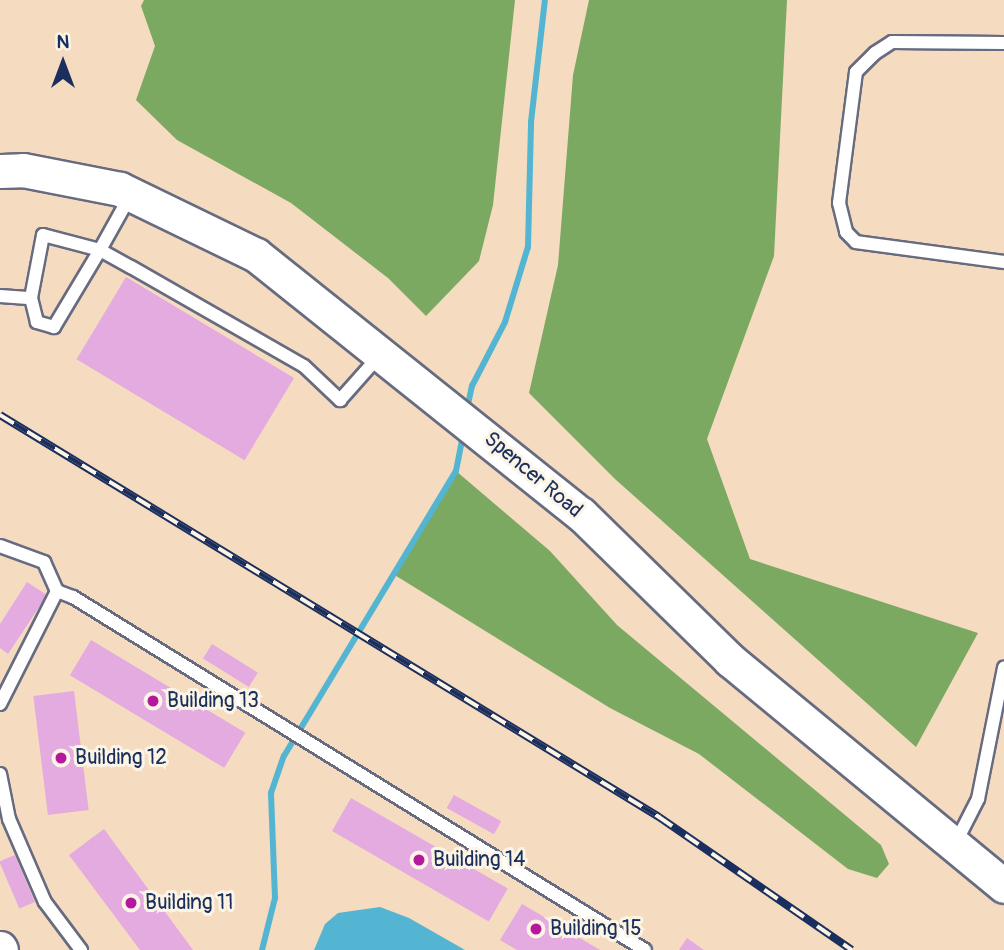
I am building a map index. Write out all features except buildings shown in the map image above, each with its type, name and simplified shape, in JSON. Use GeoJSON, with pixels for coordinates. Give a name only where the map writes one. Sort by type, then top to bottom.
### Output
{"type":"FeatureCollection","features":[{"type":"Feature","properties":{"kind":"street","name":"Spencer Road"},"geometry":{"type":"LineString","coordinates":[[0,171],[66,176],[131,194],[256,255],[581,514],[730,660],[1004,887]]}},
{"type":"Feature","properties":{"kind":"lane"},"geometry":{"type":"LineString","coordinates":[[1004,44],[892,42],[875,53],[856,72],[839,203],[846,232],[856,242],[1004,262]]}},
{"type":"Feature","properties":{"kind":"lane"},"geometry":{"type":"LineString","coordinates":[[131,194],[100,250],[54,327],[37,322],[32,298],[43,235],[100,250],[304,366],[340,401],[382,353]]}},
{"type":"Feature","properties":{"kind":"lane"},"geometry":{"type":"LineString","coordinates":[[0,296],[32,298]]}},
{"type":"Feature","properties":{"kind":"lane"},"geometry":{"type":"LineString","coordinates":[[0,546],[44,562],[57,591],[279,724],[645,950]]}},
{"type":"Feature","properties":{"kind":"lane"},"geometry":{"type":"LineString","coordinates":[[0,704],[57,591]]}},
{"type":"Feature","properties":{"kind":"lane"},"geometry":{"type":"LineString","coordinates":[[955,845],[978,799],[1004,668]]}},
{"type":"Feature","properties":{"kind":"lane"},"geometry":{"type":"LineString","coordinates":[[0,774],[9,819],[45,902],[81,950]]}},
{"type":"Feature","properties":{"kind":"green space"},"geometry":{"type":"Polygon","coordinates":[[[144,0],[515,0],[493,205],[479,261],[426,316],[388,278],[291,203],[177,140],[136,100],[155,46],[141,6],[144,0]]]}},
{"type":"Feature","properties":{"kind":"green space"},"geometry":{"type":"Polygon","coordinates":[[[589,0],[787,0],[774,256],[707,439],[750,559],[978,633],[916,747],[615,479],[529,393],[558,265],[573,75],[589,0]]]}},
{"type":"Feature","properties":{"kind":"green space"},"geometry":{"type":"Polygon","coordinates":[[[456,471],[550,551],[617,625],[881,845],[889,864],[877,878],[848,869],[699,754],[610,708],[393,574],[456,471]]]}},
{"type":"Feature","properties":{"kind":"water"},"geometry":{"type":"Polygon","coordinates":[[[380,907],[409,918],[465,950],[314,950],[325,924],[338,913],[380,907]]]}},
{"type":"Feature","properties":{"kind":"waterway"},"geometry":{"type":"LineString","coordinates":[[467,409],[472,386],[505,322],[528,247],[531,122],[545,0]]}},
{"type":"Feature","properties":{"kind":"waterway"},"geometry":{"type":"LineString","coordinates":[[262,950],[275,898],[271,793],[284,756],[456,471],[463,434]]}},
{"type":"Feature","properties":{"kind":"railway"},"geometry":{"type":"LineString","coordinates":[[0,415],[659,817],[852,950]]}},
{"type":"Feature","properties":{"kind":"place","name":"Building 13"},"geometry":{"type":"Point","coordinates":[153,701]}},
{"type":"Feature","properties":{"kind":"place","name":"Building 12"},"geometry":{"type":"Point","coordinates":[61,758]}},
{"type":"Feature","properties":{"kind":"place","name":"Building 14"},"geometry":{"type":"Point","coordinates":[419,860]}},
{"type":"Feature","properties":{"kind":"place","name":"Building 11"},"geometry":{"type":"Point","coordinates":[131,903]}},
{"type":"Feature","properties":{"kind":"place","name":"Building 15"},"geometry":{"type":"Point","coordinates":[536,929]}}]}
